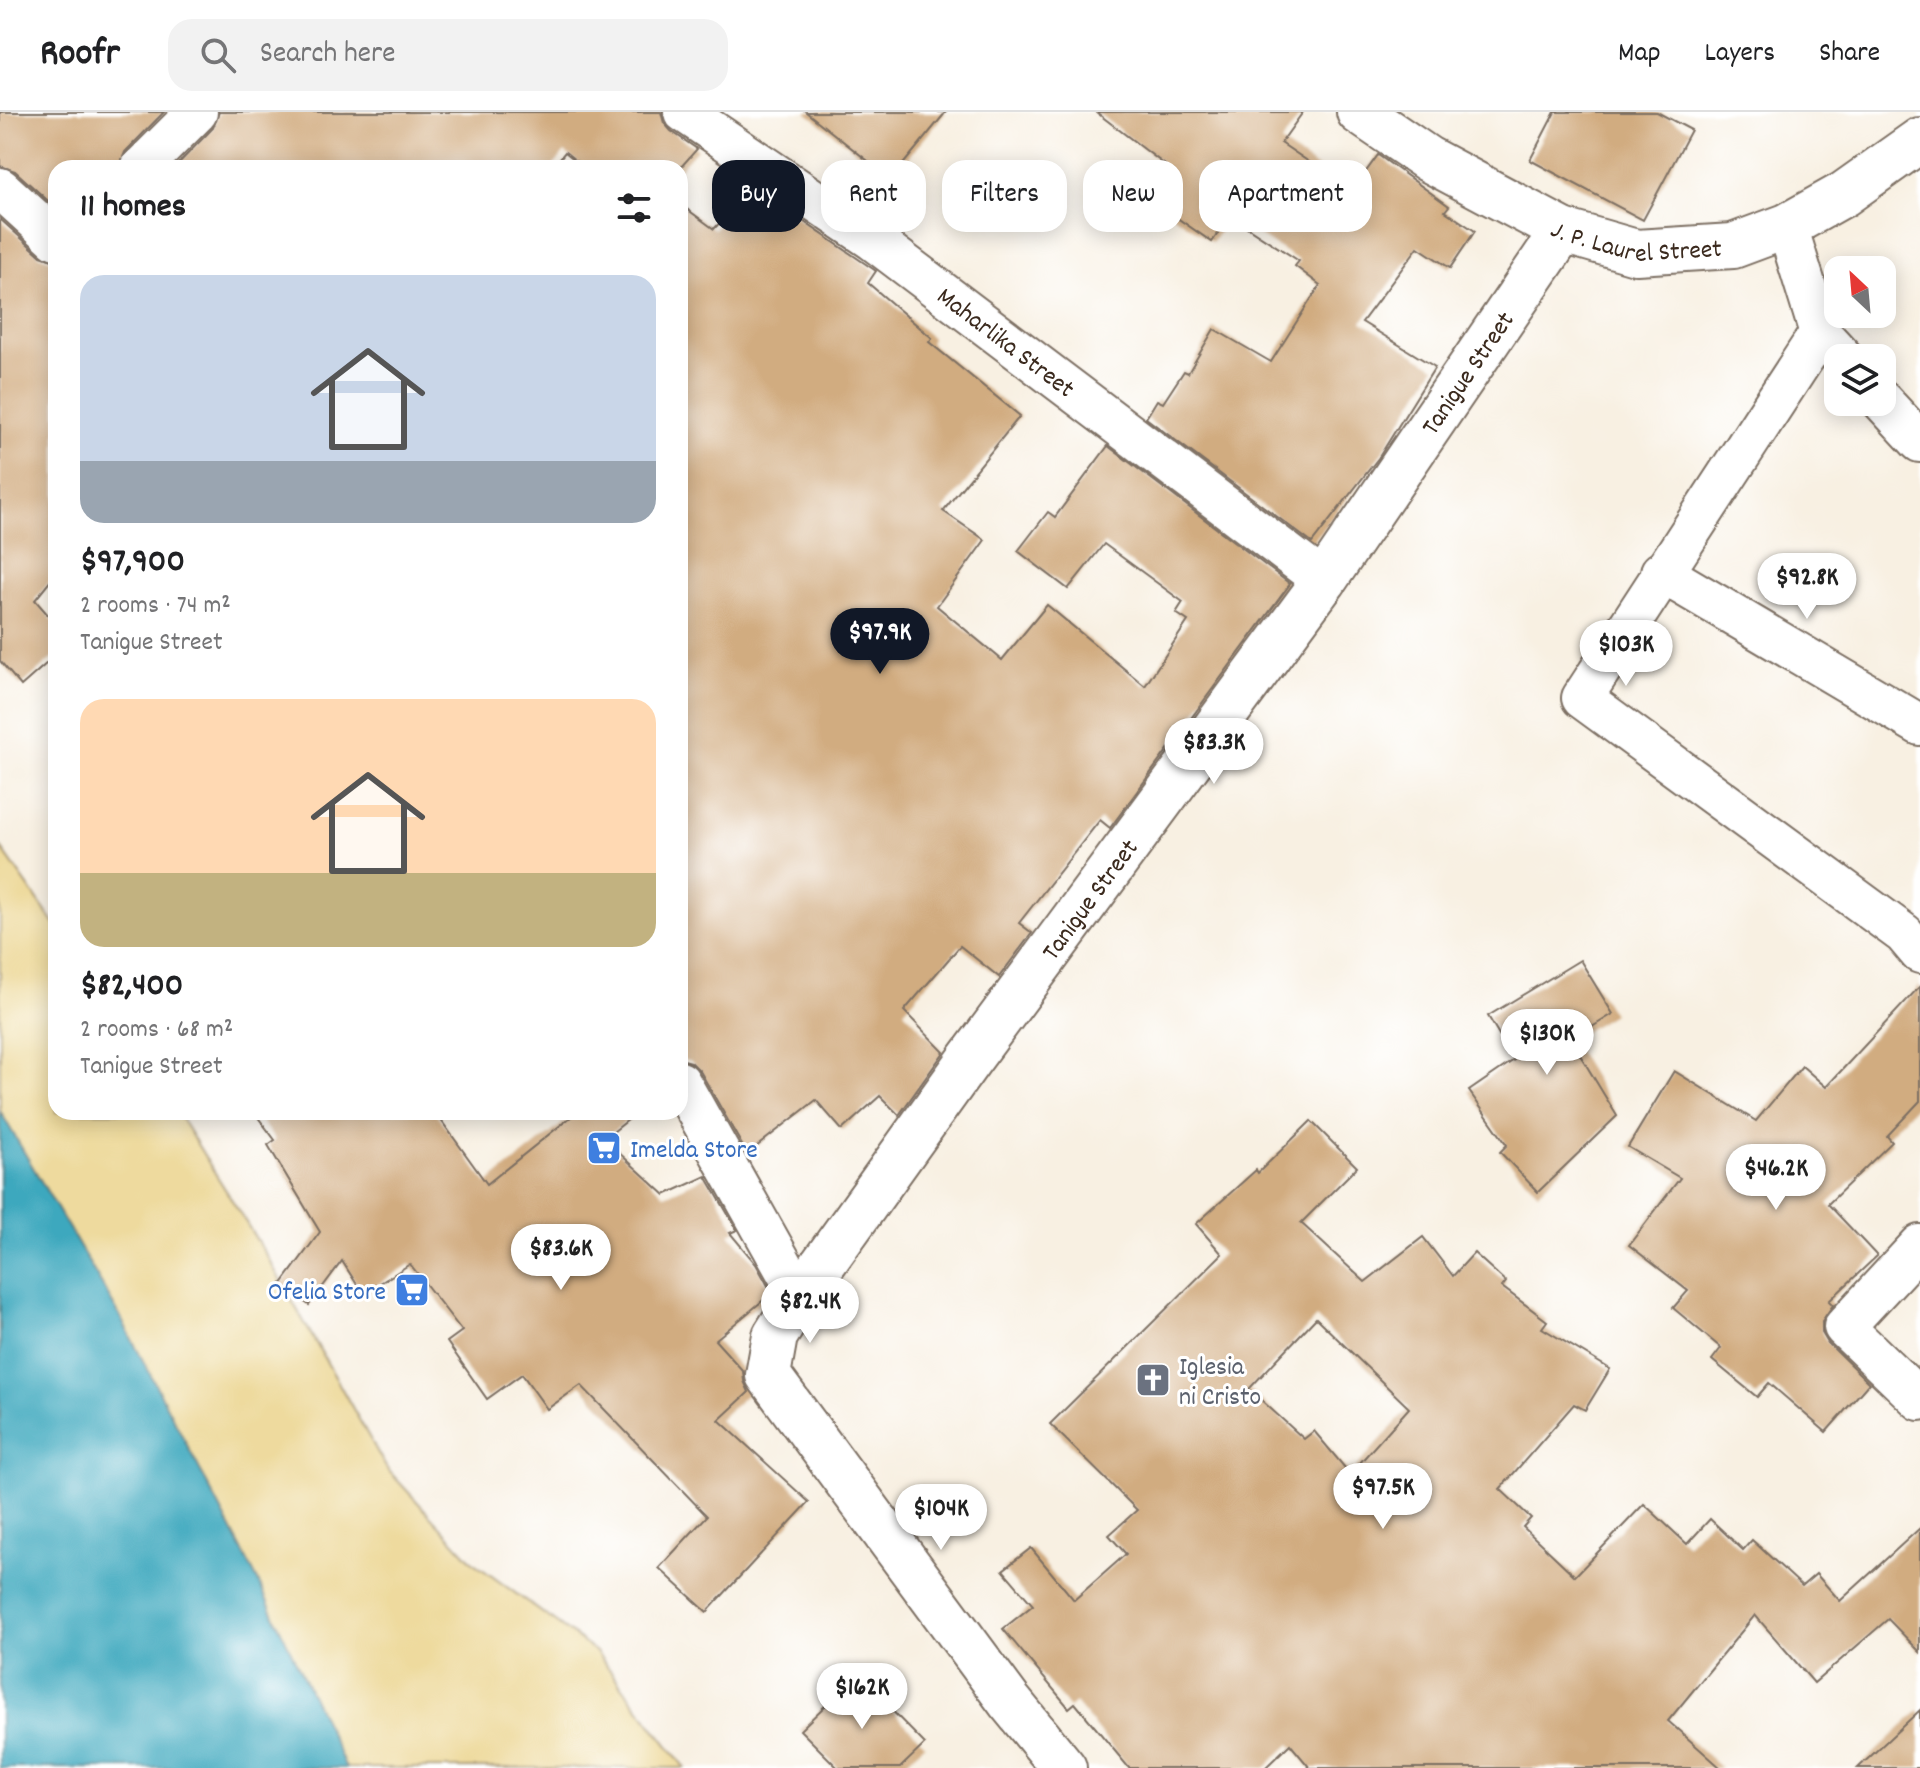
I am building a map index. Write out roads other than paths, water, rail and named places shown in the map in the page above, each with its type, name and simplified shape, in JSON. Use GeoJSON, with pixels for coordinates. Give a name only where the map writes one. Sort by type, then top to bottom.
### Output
{"type":"FeatureCollection","features":[{"type":"Feature","properties":{"kind":"street"},"geometry":{"type":"LineString","coordinates":[[149,160],[197,112]]}},
{"type":"Feature","properties":{"kind":"street","name":"Maharlika Street"},"geometry":{"type":"LineString","coordinates":[[684,112],[873,240],[1324,581]]}},
{"type":"Feature","properties":{"kind":"street","name":"J. P. Laurel Street"},"geometry":{"type":"LineString","coordinates":[[1359,112],[1428,159],[1563,231],[1636,252],[1733,246],[1787,226],[1844,194],[1920,140]]}},
{"type":"Feature","properties":{"kind":"street"},"geometry":{"type":"LineString","coordinates":[[0,188],[48,232]]}},
{"type":"Feature","properties":{"kind":"street"},"geometry":{"type":"LineString","coordinates":[[1787,226],[1830,344]]}},
{"type":"Feature","properties":{"kind":"street","name":"Tanigue Street"},"geometry":{"type":"LineString","coordinates":[[1064,1768],[1009,1701],[768,1375],[775,1336],[800,1296],[979,1046],[1324,581],[1563,231]]}},
{"type":"Feature","properties":{"kind":"street"},"geometry":{"type":"LineString","coordinates":[[1824,355],[1661,572],[1582,698],[1904,934],[1920,953]]}},
{"type":"Feature","properties":{"kind":"street"},"geometry":{"type":"LineString","coordinates":[[1896,416],[1920,442]]}},
{"type":"Feature","properties":{"kind":"street"},"geometry":{"type":"LineString","coordinates":[[1661,572],[1920,725]]}},
{"type":"Feature","properties":{"kind":"street"},"geometry":{"type":"LineString","coordinates":[[688,1096],[800,1296]]}},
{"type":"Feature","properties":{"kind":"street"},"geometry":{"type":"LineString","coordinates":[[1920,1245],[1844,1327],[1920,1400]]}},
{"type":"Feature","properties":{"kind":"water"},"geometry":{"type":"Polygon","coordinates":[[[0,1111],[117,1311],[257,1579],[346,1768],[0,1768],[0,1111]]]}},
{"type":"Feature","properties":{"kind":"place","name":"Imelda Store"},"geometry":{"type":"Point","coordinates":[604,1148]}},
{"type":"Feature","properties":{"kind":"place","name":"Ofelia Store"},"geometry":{"type":"Point","coordinates":[412,1290]}},
{"type":"Feature","properties":{"kind":"place","name":"Iglesia ni Cristo"},"geometry":{"type":"Point","coordinates":[1153,1380]}}]}
